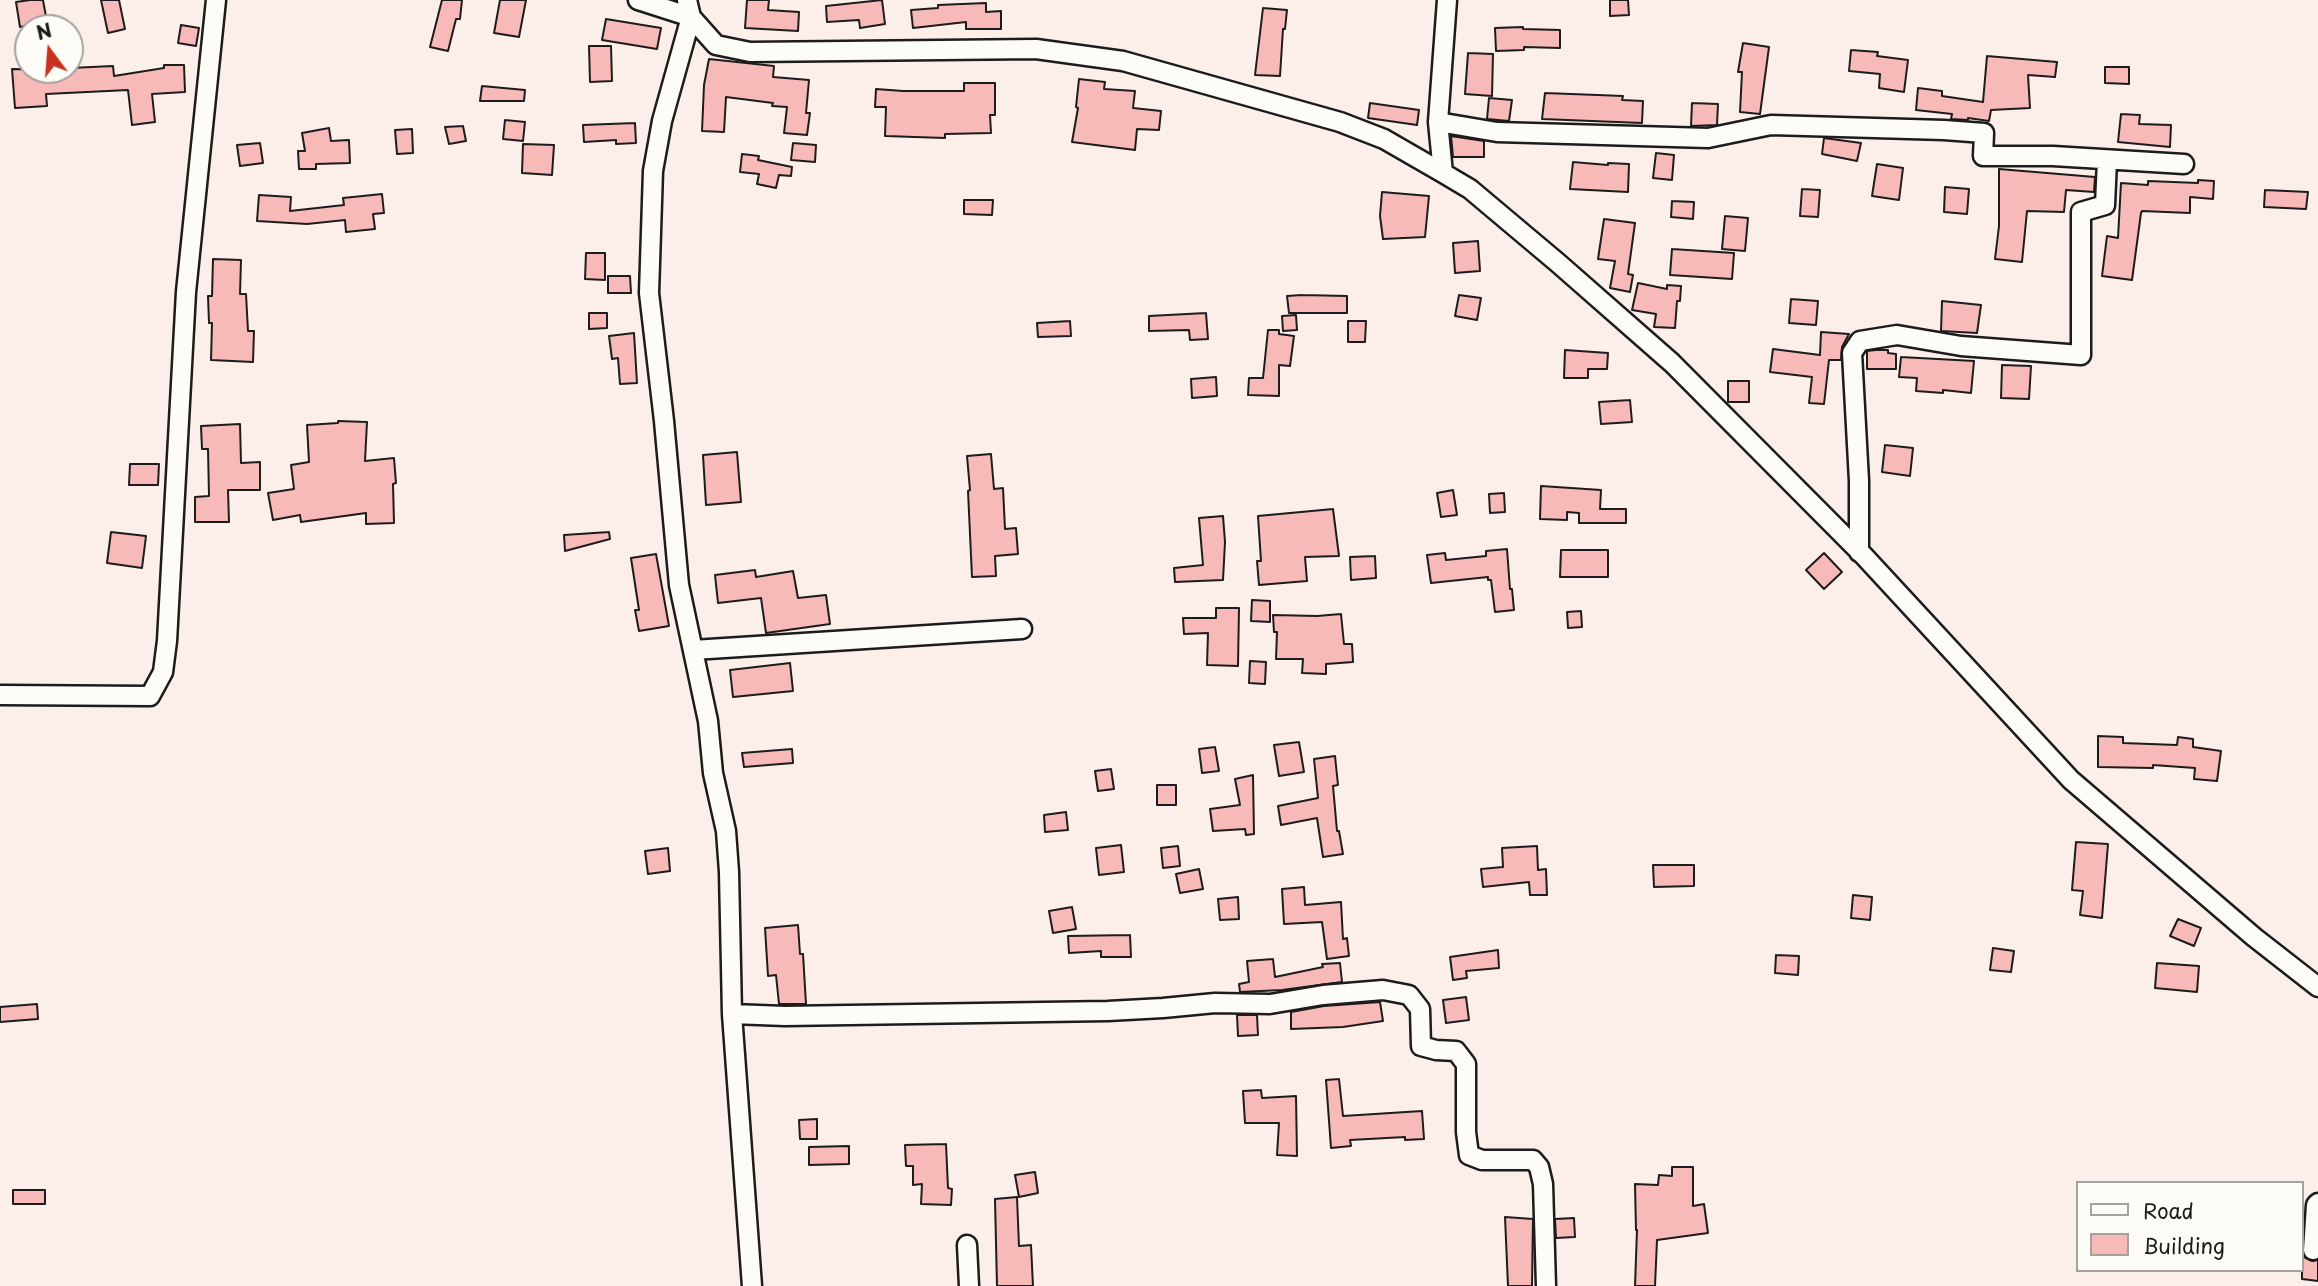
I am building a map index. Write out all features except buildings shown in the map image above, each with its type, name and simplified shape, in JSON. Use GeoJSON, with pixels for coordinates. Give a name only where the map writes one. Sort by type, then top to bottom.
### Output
{"type":"FeatureCollection","features":[{"type":"Feature","properties":{"kind":"street"},"geometry":{"type":"LineString","coordinates":[[0,695],[150,696],[163,672],[168,627],[186,292],[216,0]]}},
{"type":"Feature","properties":{"kind":"street"},"geometry":{"type":"LineString","coordinates":[[638,0],[689,8],[716,45],[750,52],[1036,49],[1123,61],[1340,122],[1384,139],[1443,173],[1470,189],[1672,363],[1859,552],[2071,780],[2254,937],[2318,986]]}},
{"type":"Feature","properties":{"kind":"street"},"geometry":{"type":"LineString","coordinates":[[1443,173],[1438,122],[1447,0]]}},
{"type":"Feature","properties":{"kind":"street"},"geometry":{"type":"LineString","coordinates":[[689,8],[653,171],[649,293],[679,584],[708,721],[713,773],[726,831],[732,1014],[752,1286]]}},
{"type":"Feature","properties":{"kind":"street"},"geometry":{"type":"LineString","coordinates":[[1438,122],[1497,132],[1708,138],[1770,125],[1944,130],[1984,133],[1983,156],[2053,156],[2184,164]]}},
{"type":"Feature","properties":{"kind":"street"},"geometry":{"type":"LineString","coordinates":[[1859,552],[1852,354],[1860,341],[1897,335],[1961,346],[2081,355],[2081,212],[2105,205],[2108,160]]}},
{"type":"Feature","properties":{"kind":"street"},"geometry":{"type":"LineString","coordinates":[[693,650],[1022,629]]}},
{"type":"Feature","properties":{"kind":"street"},"geometry":{"type":"LineString","coordinates":[[732,1014],[785,1016],[1108,1011],[1215,1003],[1270,1003],[1384,990],[1409,995],[1420,1009],[1421,1046],[1456,1051],[1466,1064],[1466,1132],[1469,1155],[1482,1160],[1534,1160],[1539,1167],[1543,1184],[1546,1286]]}},
{"type":"Feature","properties":{"kind":"street"},"geometry":{"type":"LineString","coordinates":[[2313,1250],[2318,1203]]}},
{"type":"Feature","properties":{"kind":"street"},"geometry":{"type":"LineString","coordinates":[[967,1245],[968,1286]]}}]}
